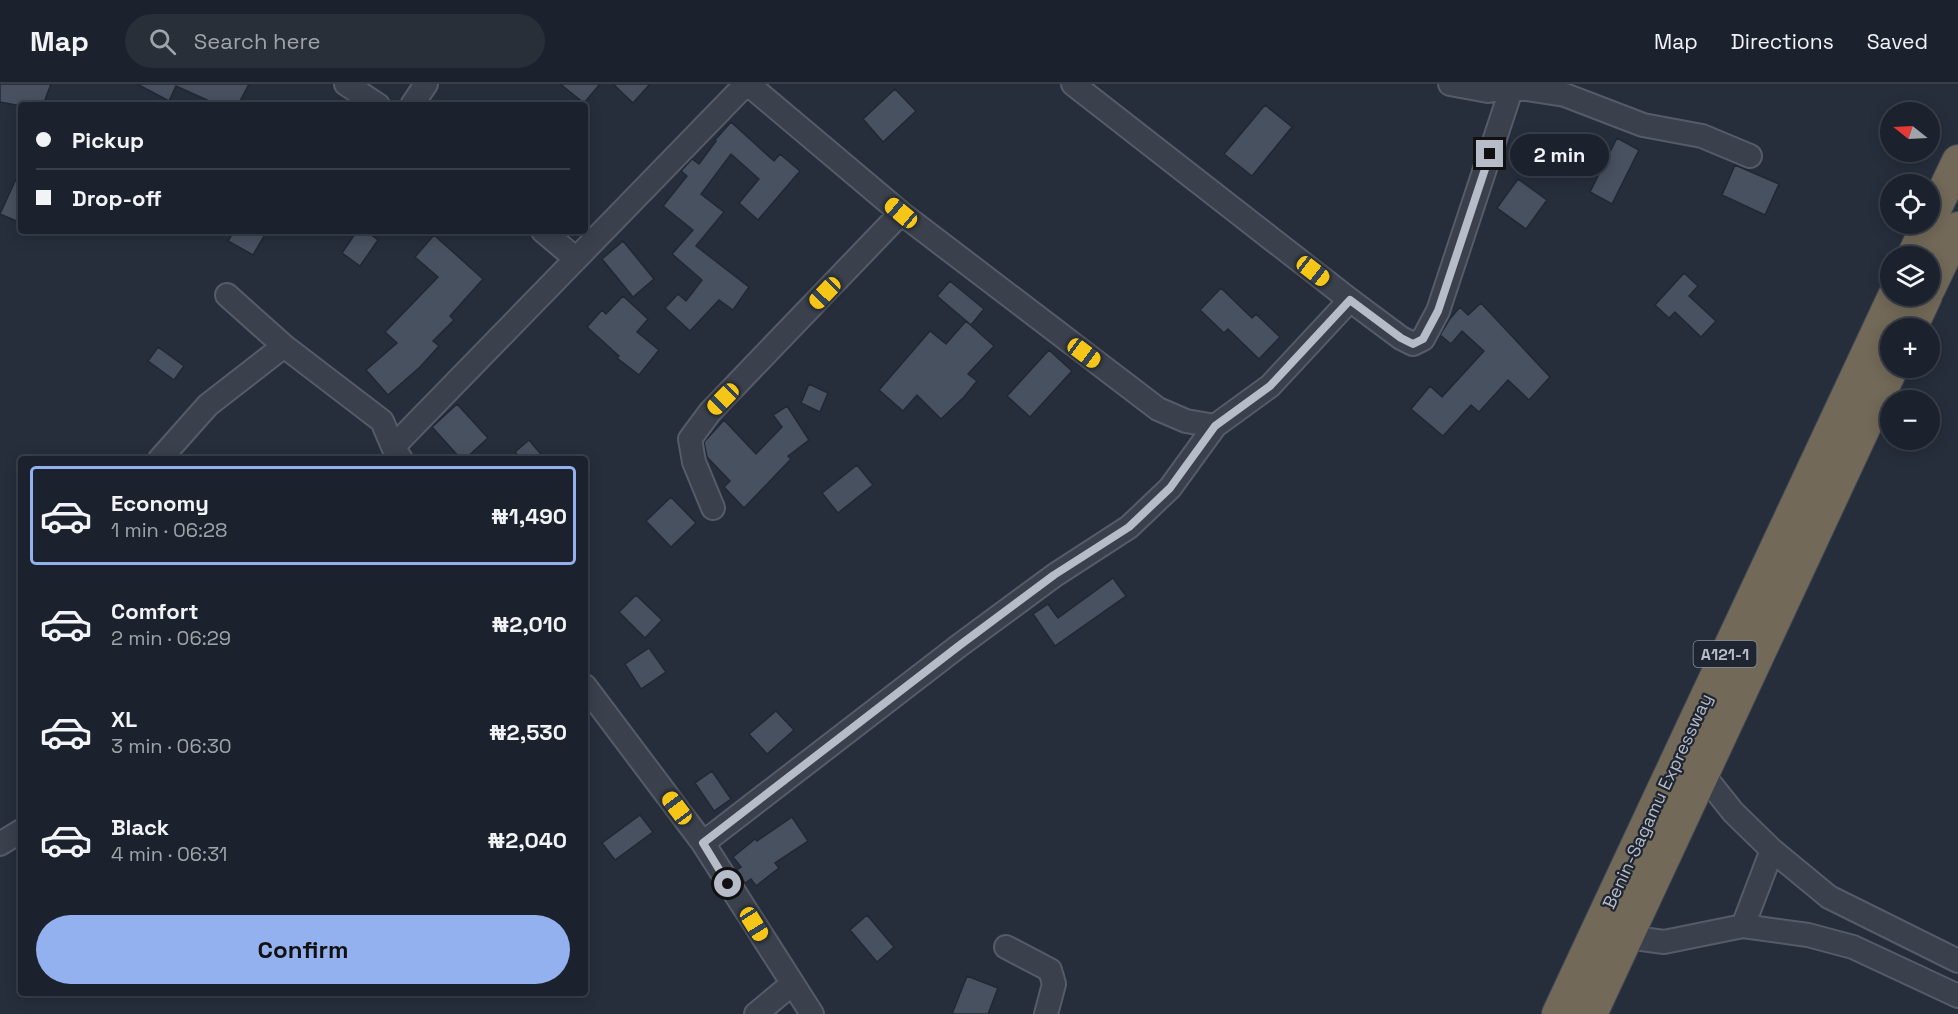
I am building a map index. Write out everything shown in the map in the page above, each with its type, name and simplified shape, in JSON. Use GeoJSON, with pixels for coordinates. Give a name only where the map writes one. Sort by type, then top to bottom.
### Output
{"type":"FeatureCollection","features":[{"type":"Feature","properties":{"kind":"highway"},"geometry":{"type":"LineString","coordinates":[[1940,199],[1958,160]]}},
{"type":"Feature","properties":{"kind":"highway"},"geometry":{"type":"LineString","coordinates":[[1940,266],[1958,228]]}},
{"type":"Feature","properties":{"kind":"highway","name":"Benin-Sagamu Expressway"},"geometry":{"type":"LineString","coordinates":[[1558,1014],[1889,306]]}},
{"type":"Feature","properties":{"kind":"highway","name":"Benin-Sagamu Expressway"},"geometry":{"type":"LineString","coordinates":[[1591,1014],[1701,773],[1887,378]]}},
{"type":"Feature","properties":{"kind":"street"},"geometry":{"type":"LineString","coordinates":[[346,84],[373,102]]}},
{"type":"Feature","properties":{"kind":"street"},"geometry":{"type":"LineString","coordinates":[[414,102],[426,84]]}},
{"type":"Feature","properties":{"kind":"street"},"geometry":{"type":"LineString","coordinates":[[227,295],[284,346],[382,421],[397,453],[576,259],[747,84],[901,213],[1158,409],[1186,421],[1215,426]]}},
{"type":"Feature","properties":{"kind":"street"},"geometry":{"type":"LineString","coordinates":[[1073,84],[1350,300],[1401,338],[1413,344],[1423,339],[1438,311],[1513,85]]}},
{"type":"Feature","properties":{"kind":"street"},"geometry":{"type":"LineString","coordinates":[[1450,84],[1488,91],[1513,85],[1565,95],[1644,125],[1702,136],[1750,156]]}},
{"type":"Feature","properties":{"kind":"street"},"geometry":{"type":"LineString","coordinates":[[713,508],[694,462],[690,439],[710,412],[901,213]]}},
{"type":"Feature","properties":{"kind":"street"},"geometry":{"type":"LineString","coordinates":[[547,234],[576,259]]}},
{"type":"Feature","properties":{"kind":"street"},"geometry":{"type":"LineString","coordinates":[[703,843],[1054,575],[1129,527],[1170,488],[1215,426],[1270,386],[1350,300]]}},
{"type":"Feature","properties":{"kind":"street"},"geometry":{"type":"LineString","coordinates":[[163,456],[208,405],[284,346]]}},
{"type":"Feature","properties":{"kind":"street"},"geometry":{"type":"LineString","coordinates":[[588,690],[703,843],[812,1014]]}},
{"type":"Feature","properties":{"kind":"street"},"geometry":{"type":"LineString","coordinates":[[1701,773],[1733,812],[1772,850],[1828,897],[1958,962]]}},
{"type":"Feature","properties":{"kind":"street"},"geometry":{"type":"LineString","coordinates":[[0,844],[18,833]]}},
{"type":"Feature","properties":{"kind":"street"},"geometry":{"type":"LineString","coordinates":[[1743,926],[1772,850]]}},
{"type":"Feature","properties":{"kind":"street"},"geometry":{"type":"LineString","coordinates":[[1627,937],[1664,942],[1743,926],[1808,935],[1853,947],[1958,996]]}},
{"type":"Feature","properties":{"kind":"street"},"geometry":{"type":"LineString","coordinates":[[1006,947],[1050,970],[1054,984],[1046,1014]]}},
{"type":"Feature","properties":{"kind":"street"},"geometry":{"type":"LineString","coordinates":[[1925,980],[1936,952]]}},
{"type":"Feature","properties":{"kind":"street"},"geometry":{"type":"LineString","coordinates":[[756,1014],[792,984]]}},
{"type":"Feature","properties":{"kind":"building"},"geometry":{"type":"Polygon","coordinates":[[[0,84],[51,84],[44,102],[18,102],[16,105],[0,102],[0,84]]]}},
{"type":"Feature","properties":{"kind":"building"},"geometry":{"type":"Polygon","coordinates":[[[137,84],[249,84],[240,102],[211,102],[176,86],[169,101],[137,84]]]}},
{"type":"Feature","properties":{"kind":"building"},"geometry":{"type":"Polygon","coordinates":[[[560,84],[600,84],[583,102],[560,84]]]}},
{"type":"Feature","properties":{"kind":"building"},"geometry":{"type":"Polygon","coordinates":[[[613,84],[650,84],[633,103],[613,84]]]}},
{"type":"Feature","properties":{"kind":"building"},"geometry":{"type":"Polygon","coordinates":[[[895,89],[916,111],[883,142],[863,119],[895,89]]]}},
{"type":"Feature","properties":{"kind":"building"},"geometry":{"type":"Polygon","coordinates":[[[1265,105],[1292,127],[1252,176],[1224,154],[1265,105]]]}},
{"type":"Feature","properties":{"kind":"building"},"geometry":{"type":"Polygon","coordinates":[[[731,122],[774,161],[780,154],[800,171],[758,220],[739,203],[759,179],[731,154],[701,194],[724,212],[696,246],[749,287],[733,310],[719,300],[690,331],[665,308],[678,294],[686,301],[702,280],[672,254],[693,230],[663,206],[687,176],[681,171],[692,159],[699,164],[715,140],[731,122]]]}},
{"type":"Feature","properties":{"kind":"building"},"geometry":{"type":"Polygon","coordinates":[[[1617,138],[1639,150],[1612,204],[1590,192],[1617,138]]]}},
{"type":"Feature","properties":{"kind":"building"},"geometry":{"type":"Polygon","coordinates":[[[1735,165],[1779,184],[1765,215],[1722,195],[1735,165]]]}},
{"type":"Feature","properties":{"kind":"building"},"geometry":{"type":"Polygon","coordinates":[[[18,175],[18,222],[0,214],[18,175]]]}},
{"type":"Feature","properties":{"kind":"building"},"geometry":{"type":"Polygon","coordinates":[[[1518,179],[1547,200],[1526,229],[1497,208],[1518,179]]]}},
{"type":"Feature","properties":{"kind":"building"},"geometry":{"type":"Polygon","coordinates":[[[232,234],[265,234],[253,255],[228,241],[232,234]]]}},
{"type":"Feature","properties":{"kind":"building"},"geometry":{"type":"Polygon","coordinates":[[[355,234],[370,234],[378,240],[360,266],[342,253],[355,234]]]}},
{"type":"Feature","properties":{"kind":"building"},"geometry":{"type":"Polygon","coordinates":[[[434,235],[483,279],[450,316],[454,320],[433,341],[439,346],[420,367],[388,395],[366,370],[397,343],[385,332],[438,277],[415,257],[434,235]]]}},
{"type":"Feature","properties":{"kind":"building"},"geometry":{"type":"Polygon","coordinates":[[[623,241],[654,279],[633,297],[602,259],[623,241]]]}},
{"type":"Feature","properties":{"kind":"building"},"geometry":{"type":"Polygon","coordinates":[[[1684,273],[1698,286],[1689,296],[1716,321],[1701,337],[1675,312],[1669,318],[1655,305],[1684,273]]]}},
{"type":"Feature","properties":{"kind":"building"},"geometry":{"type":"Polygon","coordinates":[[[950,281],[984,309],[971,325],[937,296],[950,281]]]}},
{"type":"Feature","properties":{"kind":"building"},"geometry":{"type":"Polygon","coordinates":[[[1221,288],[1252,318],[1256,314],[1280,337],[1259,359],[1228,329],[1224,333],[1200,310],[1221,288]]]}},
{"type":"Feature","properties":{"kind":"building"},"geometry":{"type":"Polygon","coordinates":[[[623,296],[648,319],[637,332],[659,350],[639,375],[617,358],[619,356],[587,327],[602,310],[606,314],[623,296]]]}},
{"type":"Feature","properties":{"kind":"building"},"geometry":{"type":"Polygon","coordinates":[[[1481,303],[1550,377],[1529,400],[1508,380],[1479,412],[1471,405],[1443,436],[1411,409],[1430,386],[1442,397],[1484,351],[1462,331],[1451,344],[1440,335],[1460,307],[1468,315],[1481,303]]]}},
{"type":"Feature","properties":{"kind":"building"},"geometry":{"type":"Polygon","coordinates":[[[966,321],[994,346],[968,374],[977,381],[941,419],[917,395],[903,411],[879,390],[930,331],[946,344],[966,321]]]}},
{"type":"Feature","properties":{"kind":"building"},"geometry":{"type":"Polygon","coordinates":[[[158,347],[184,366],[174,380],[148,361],[158,347]]]}},
{"type":"Feature","properties":{"kind":"building"},"geometry":{"type":"Polygon","coordinates":[[[1049,350],[1072,371],[1030,417],[1007,396],[1049,350]]]}},
{"type":"Feature","properties":{"kind":"building"},"geometry":{"type":"Polygon","coordinates":[[[809,384],[828,393],[820,412],[801,403],[809,384]]]}},
{"type":"Feature","properties":{"kind":"building"},"geometry":{"type":"Polygon","coordinates":[[[457,404],[488,438],[468,456],[458,456],[432,427],[457,404]]]}},
{"type":"Feature","properties":{"kind":"building"},"geometry":{"type":"Polygon","coordinates":[[[787,406],[809,440],[788,456],[791,459],[744,508],[724,487],[730,481],[707,457],[704,442],[724,420],[756,454],[782,427],[773,415],[787,406]]]}},
{"type":"Feature","properties":{"kind":"building"},"geometry":{"type":"Polygon","coordinates":[[[529,440],[542,456],[518,456],[515,452],[529,440]]]}},
{"type":"Feature","properties":{"kind":"building"},"geometry":{"type":"Polygon","coordinates":[[[857,465],[873,485],[838,513],[822,493],[857,465]]]}},
{"type":"Feature","properties":{"kind":"building"},"geometry":{"type":"Polygon","coordinates":[[[671,497],[696,523],[671,547],[646,521],[671,497]]]}},
{"type":"Feature","properties":{"kind":"building"},"geometry":{"type":"Polygon","coordinates":[[[1113,578],[1126,596],[1055,646],[1033,614],[1048,604],[1058,618],[1113,578]]]}},
{"type":"Feature","properties":{"kind":"building"},"geometry":{"type":"Polygon","coordinates":[[[636,595],[662,620],[645,638],[619,612],[636,595]]]}},
{"type":"Feature","properties":{"kind":"building"},"geometry":{"type":"Polygon","coordinates":[[[649,648],[666,672],[641,689],[625,664],[649,648]]]}},
{"type":"Feature","properties":{"kind":"building"},"geometry":{"type":"Polygon","coordinates":[[[776,711],[794,730],[767,754],[749,734],[776,711]]]}},
{"type":"Feature","properties":{"kind":"building"},"geometry":{"type":"Polygon","coordinates":[[[712,771],[731,799],[714,811],[695,783],[712,771]]]}},
{"type":"Feature","properties":{"kind":"building"},"geometry":{"type":"Polygon","coordinates":[[[640,815],[653,832],[615,860],[602,843],[640,815]]]}},
{"type":"Feature","properties":{"kind":"building"},"geometry":{"type":"Polygon","coordinates":[[[792,817],[808,841],[775,863],[779,868],[756,886],[751,879],[745,883],[736,870],[741,867],[733,857],[755,839],[757,841],[792,817]]]}},
{"type":"Feature","properties":{"kind":"building"},"geometry":{"type":"Polygon","coordinates":[[[867,915],[894,947],[877,962],[850,930],[867,915]]]}},
{"type":"Feature","properties":{"kind":"building"},"geometry":{"type":"Polygon","coordinates":[[[967,976],[998,988],[988,1014],[952,1014],[967,976]]]}},
{"type":"Feature","properties":{"kind":"route"},"geometry":{"type":"LineString","coordinates":[[728,884],[703,843],[1054,575],[1129,527],[1170,488],[1215,426],[1270,386],[1350,300],[1401,338],[1413,344],[1423,339],[1438,311],[1490,154]]}}]}
